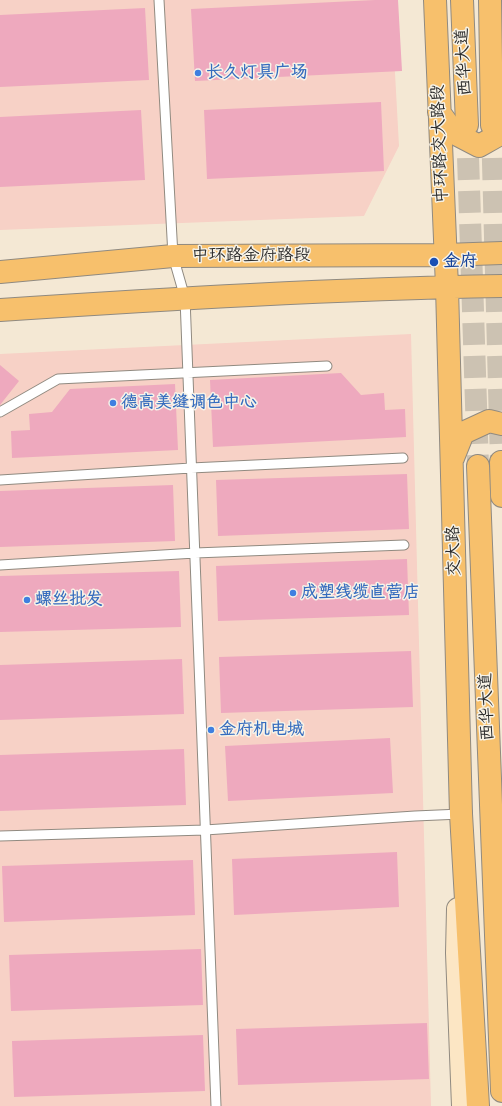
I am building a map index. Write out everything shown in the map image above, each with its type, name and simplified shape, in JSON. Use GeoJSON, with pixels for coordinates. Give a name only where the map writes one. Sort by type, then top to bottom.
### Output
{"type":"FeatureCollection","features":[{"type":"Feature","properties":{"kind":"main road","name":"中环路交大路段"},"geometry":{"type":"LineString","coordinates":[[435,0],[444,255],[447,287]]}},
{"type":"Feature","properties":{"kind":"main road","name":"西华大道"},"geometry":{"type":"LineString","coordinates":[[462,0],[467,125]]}},
{"type":"Feature","properties":{"kind":"main road","name":"西华大道"},"geometry":{"type":"LineString","coordinates":[[490,0],[497,129]]}},
{"type":"Feature","properties":{"kind":"main road"},"geometry":{"type":"LineString","coordinates":[[439,112],[454,133],[479,146],[497,129]]}},
{"type":"Feature","properties":{"kind":"main road","name":"中环路金府路段"},"geometry":{"type":"LineString","coordinates":[[0,272],[173,256],[444,255],[502,253]]}},
{"type":"Feature","properties":{"kind":"main road"},"geometry":{"type":"LineString","coordinates":[[0,310],[185,298],[502,286]]}},
{"type":"Feature","properties":{"kind":"main road","name":"交大路"},"geometry":{"type":"LineString","coordinates":[[447,287],[461,814],[478,1106]]}},
{"type":"Feature","properties":{"kind":"main road"},"geometry":{"type":"LineString","coordinates":[[451,464],[463,433],[489,421],[502,424]]}},
{"type":"Feature","properties":{"kind":"main road"},"geometry":{"type":"LineString","coordinates":[[501,462],[502,496]]}},
{"type":"Feature","properties":{"kind":"main road","name":"西华大道"},"geometry":{"type":"LineString","coordinates":[[478,466],[502,1091]]}},
{"type":"Feature","properties":{"kind":"main road"},"geometry":{"type":"LineString","coordinates":[[461,814],[457,953],[462,1106]]}},
{"type":"Feature","properties":{"kind":"main road"},"geometry":{"type":"LineString","coordinates":[[475,1065],[491,1106]]}},
{"type":"Feature","properties":{"kind":"lane"},"geometry":{"type":"LineString","coordinates":[[159,0],[173,256],[185,298],[216,1106]]}},
{"type":"Feature","properties":{"kind":"lane"},"geometry":{"type":"LineString","coordinates":[[0,412],[58,379],[188,374],[327,366]]}},
{"type":"Feature","properties":{"kind":"lane"},"geometry":{"type":"LineString","coordinates":[[0,480],[191,468],[403,458]]}},
{"type":"Feature","properties":{"kind":"lane"},"geometry":{"type":"LineString","coordinates":[[0,565],[194,553],[404,545]]}},
{"type":"Feature","properties":{"kind":"lane"},"geometry":{"type":"LineString","coordinates":[[0,836],[205,830],[461,814]]}},
{"type":"Feature","properties":{"kind":"shaded area","name":"长久灯具广场"},"geometry":{"type":"Polygon","coordinates":[[[0,0],[391,0],[399,146],[364,216],[0,230],[0,0]]]}},
{"type":"Feature","properties":{"kind":"shaded area","name":"金府机电城"},"geometry":{"type":"Polygon","coordinates":[[[411,334],[431,1106],[0,1106],[0,354],[411,334]]]}},
{"type":"Feature","properties":{"kind":"building"},"geometry":{"type":"Polygon","coordinates":[[[398,0],[402,71],[195,81],[191,9],[398,0]]]}},
{"type":"Feature","properties":{"kind":"building"},"geometry":{"type":"Polygon","coordinates":[[[145,8],[149,80],[0,87],[0,15],[145,8]]]}},
{"type":"Feature","properties":{"kind":"building"},"geometry":{"type":"Polygon","coordinates":[[[381,102],[384,171],[207,179],[204,110],[381,102]]]}},
{"type":"Feature","properties":{"kind":"building"},"geometry":{"type":"Polygon","coordinates":[[[141,110],[145,180],[0,187],[0,117],[141,110]]]}},
{"type":"Feature","properties":{"kind":"building"},"geometry":{"type":"Polygon","coordinates":[[[0,365],[19,381],[0,405],[0,365]]]}},
{"type":"Feature","properties":{"kind":"building"},"geometry":{"type":"Polygon","coordinates":[[[341,373],[361,395],[384,393],[385,410],[405,409],[406,437],[213,447],[210,380],[341,373]]]}},
{"type":"Feature","properties":{"kind":"building"},"geometry":{"type":"Polygon","coordinates":[[[175,384],[178,450],[12,458],[11,431],[30,430],[29,414],[52,412],[70,389],[175,384]]]}},
{"type":"Feature","properties":{"kind":"building"},"geometry":{"type":"Polygon","coordinates":[[[407,474],[409,529],[218,536],[216,480],[407,474]]]}},
{"type":"Feature","properties":{"kind":"building"},"geometry":{"type":"Polygon","coordinates":[[[173,485],[175,541],[0,547],[0,491],[173,485]]]}},
{"type":"Feature","properties":{"kind":"building"},"geometry":{"type":"Polygon","coordinates":[[[407,559],[409,615],[218,621],[216,566],[407,559]]]}},
{"type":"Feature","properties":{"kind":"building"},"geometry":{"type":"Polygon","coordinates":[[[179,571],[181,627],[0,632],[0,576],[179,571]]]}},
{"type":"Feature","properties":{"kind":"building"},"geometry":{"type":"Polygon","coordinates":[[[411,651],[413,707],[221,713],[219,657],[411,651]]]}},
{"type":"Feature","properties":{"kind":"building"},"geometry":{"type":"Polygon","coordinates":[[[182,659],[184,714],[0,720],[0,665],[182,659]]]}},
{"type":"Feature","properties":{"kind":"building"},"geometry":{"type":"Polygon","coordinates":[[[390,738],[393,793],[228,801],[225,746],[390,738]]]}},
{"type":"Feature","properties":{"kind":"building"},"geometry":{"type":"Polygon","coordinates":[[[184,749],[186,805],[0,811],[0,755],[184,749]]]}},
{"type":"Feature","properties":{"kind":"building"},"geometry":{"type":"Polygon","coordinates":[[[397,852],[399,907],[234,915],[232,859],[397,852]]]}},
{"type":"Feature","properties":{"kind":"building"},"geometry":{"type":"Polygon","coordinates":[[[193,860],[195,915],[4,922],[2,866],[193,860]]]}},
{"type":"Feature","properties":{"kind":"building"},"geometry":{"type":"Polygon","coordinates":[[[201,949],[203,1005],[11,1011],[9,955],[201,949]]]}},
{"type":"Feature","properties":{"kind":"building"},"geometry":{"type":"Polygon","coordinates":[[[427,1023],[429,1079],[238,1085],[236,1029],[427,1023]]]}},
{"type":"Feature","properties":{"kind":"building"},"geometry":{"type":"Polygon","coordinates":[[[203,1035],[205,1091],[14,1097],[12,1041],[203,1035]]]}},
{"type":"Feature","properties":{"kind":"tunnel"},"geometry":{"type":"LineString","coordinates":[[467,125],[478,466]]}},
{"type":"Feature","properties":{"kind":"tunnel"},"geometry":{"type":"LineString","coordinates":[[492,125],[501,462]]}},
{"type":"Feature","properties":{"kind":"place","name":"长久灯具广场"},"geometry":{"type":"Point","coordinates":[198,73]}},
{"type":"Feature","properties":{"kind":"place","name":"金府"},"geometry":{"type":"Point","coordinates":[434,262]}},
{"type":"Feature","properties":{"kind":"place","name":"德高美缝调色中心"},"geometry":{"type":"Point","coordinates":[113,403]}},
{"type":"Feature","properties":{"kind":"place","name":"成塑线缆直营店"},"geometry":{"type":"Point","coordinates":[293,593]}},
{"type":"Feature","properties":{"kind":"place","name":"螺丝批发"},"geometry":{"type":"Point","coordinates":[27,600]}},
{"type":"Feature","properties":{"kind":"place","name":"金府机电城"},"geometry":{"type":"Point","coordinates":[211,730]}}]}
